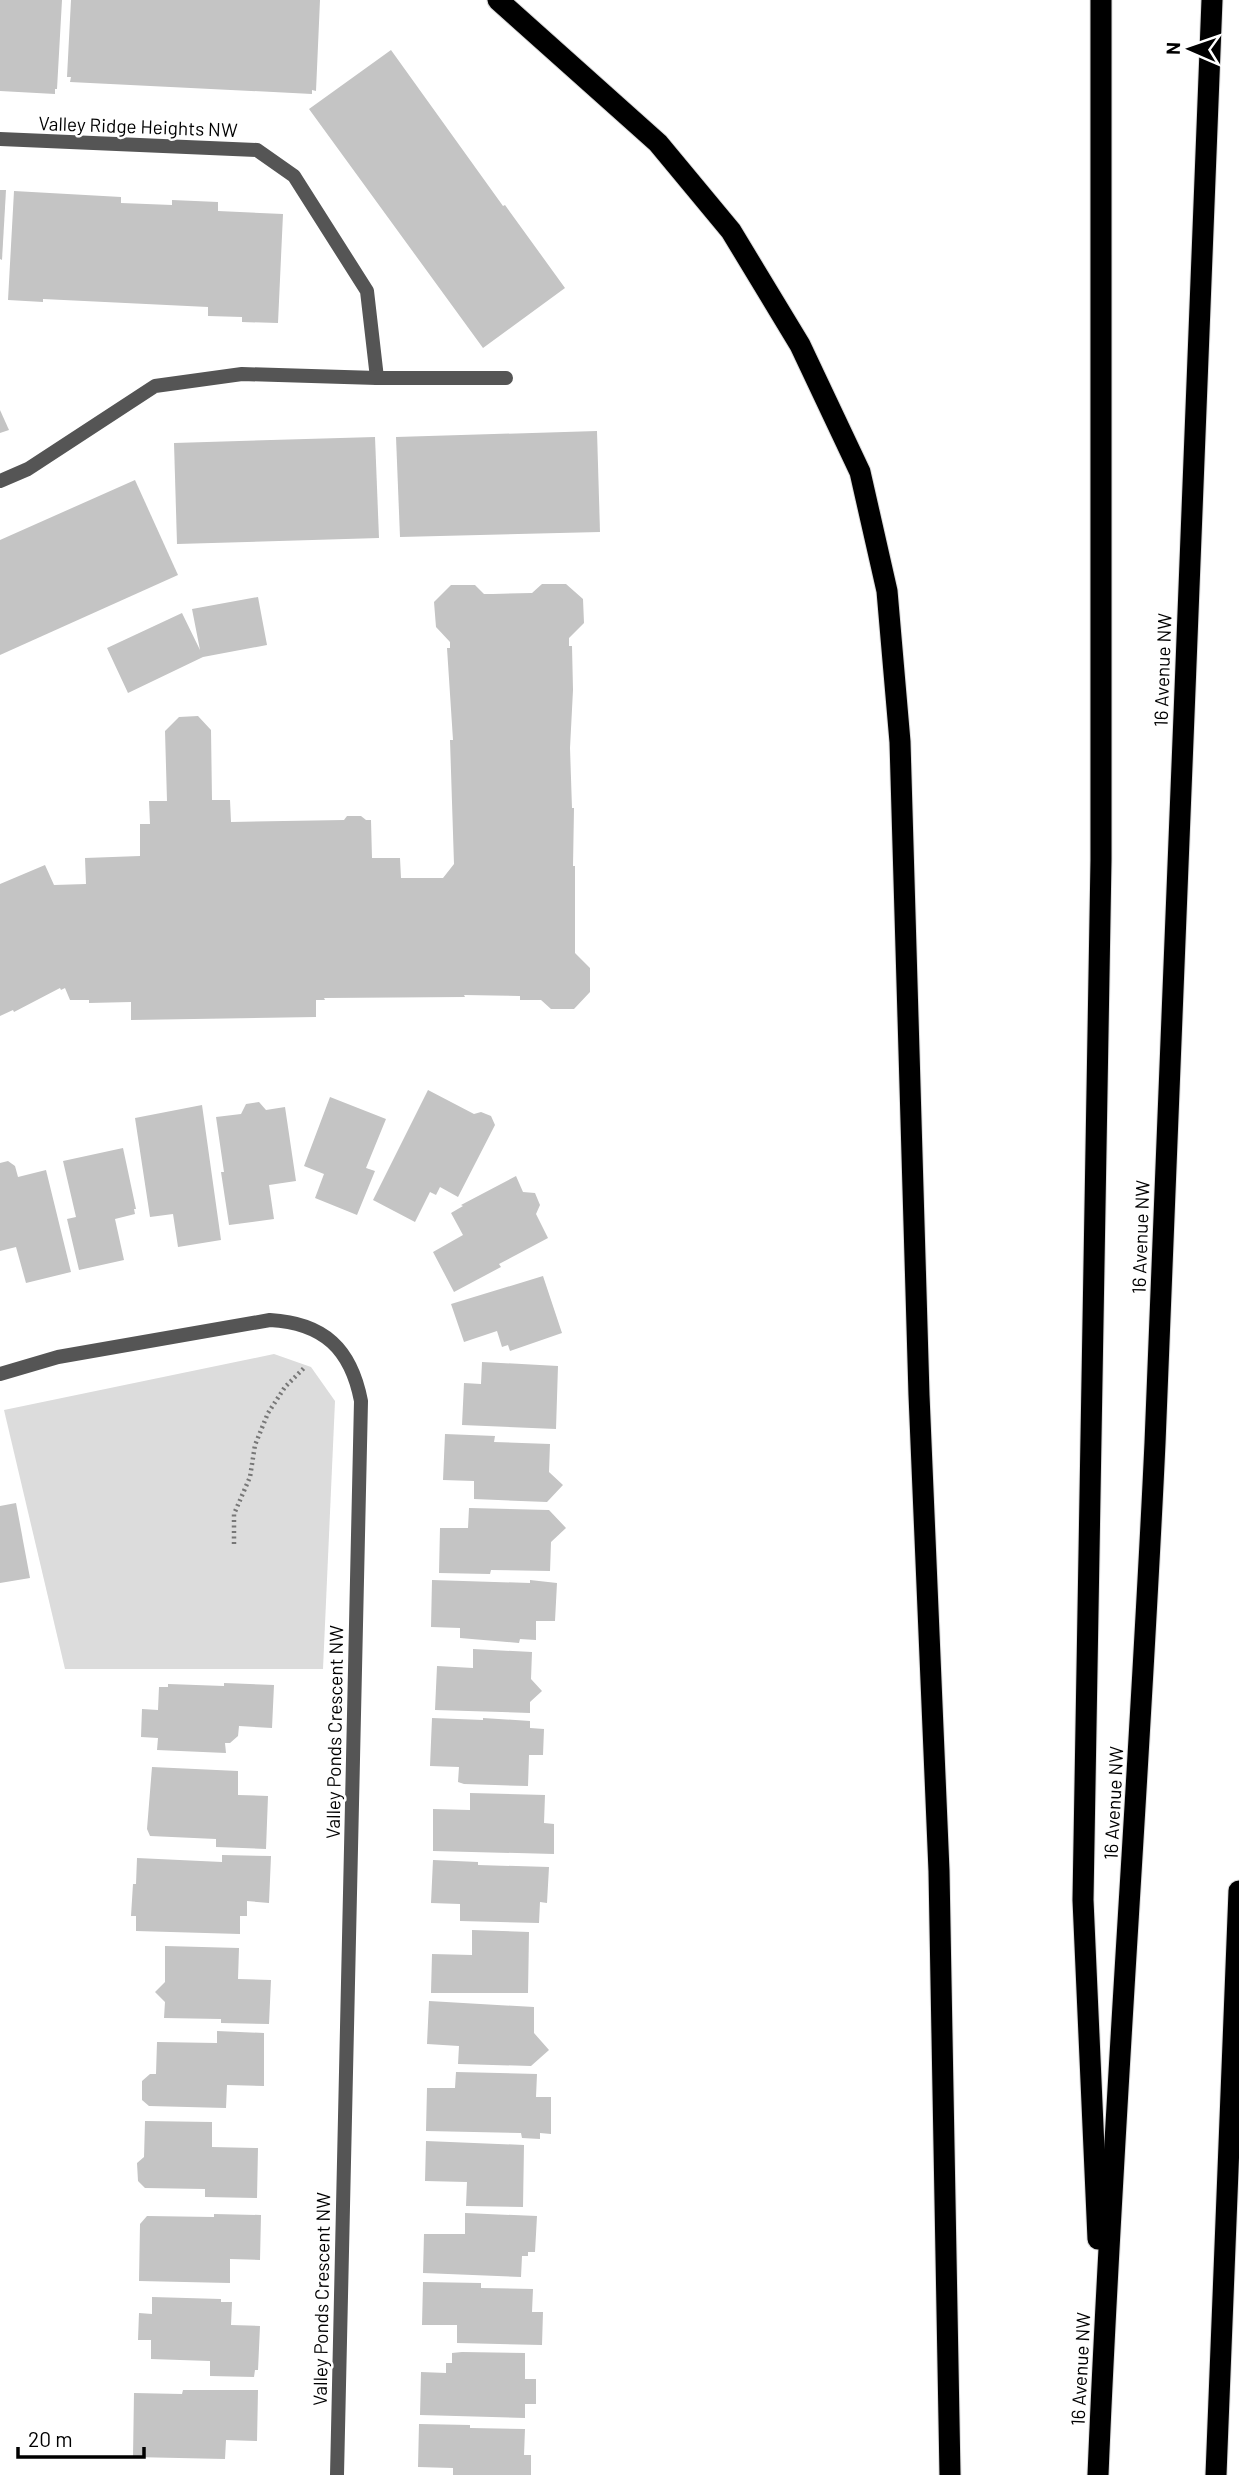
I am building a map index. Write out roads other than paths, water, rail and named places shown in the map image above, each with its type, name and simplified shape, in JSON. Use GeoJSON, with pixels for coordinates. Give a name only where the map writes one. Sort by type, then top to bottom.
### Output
{"type":"FeatureCollection","features":[{"type":"Feature","properties":{"kind":"highway"},"geometry":{"type":"LineString","coordinates":[[498,0],[658,142],[731,231],[800,345],[860,472],[887,591],[900,742],[919,1395],[939,1871],[950,2475]]}},
{"type":"Feature","properties":{"kind":"highway"},"geometry":{"type":"LineString","coordinates":[[1101,0],[1101,860],[1083,1900],[1103,2349]]}},
{"type":"Feature","properties":{"kind":"highway","name":"16 Avenue NW"},"geometry":{"type":"LineString","coordinates":[[1098,2475],[1155,1443],[1212,0]]}},
{"type":"Feature","properties":{"kind":"highway"},"geometry":{"type":"LineString","coordinates":[[1216,2475],[1239,1891]]}},
{"type":"Feature","properties":{"kind":"highway"},"geometry":{"type":"LineString","coordinates":[[1229,2149],[1239,2047]]}},
{"type":"Feature","properties":{"kind":"street","name":"Valley Ridge Heights NW"},"geometry":{"type":"LineString","coordinates":[[0,139],[257,150],[294,176],[367,291],[377,378]]}},
{"type":"Feature","properties":{"kind":"street"},"geometry":{"type":"LineString","coordinates":[[0,481],[27,469],[155,386],[242,374],[506,378]]}},
{"type":"Feature","properties":{"kind":"street","name":"Valley Ponds Crescent NW"},"geometry":{"type":"LineString","coordinates":[[0,1374],[58,1357],[270,1320],[309,1326],[326,1337],[338,1349],[356,1377],[361,1401],[337,2475]]}}]}
